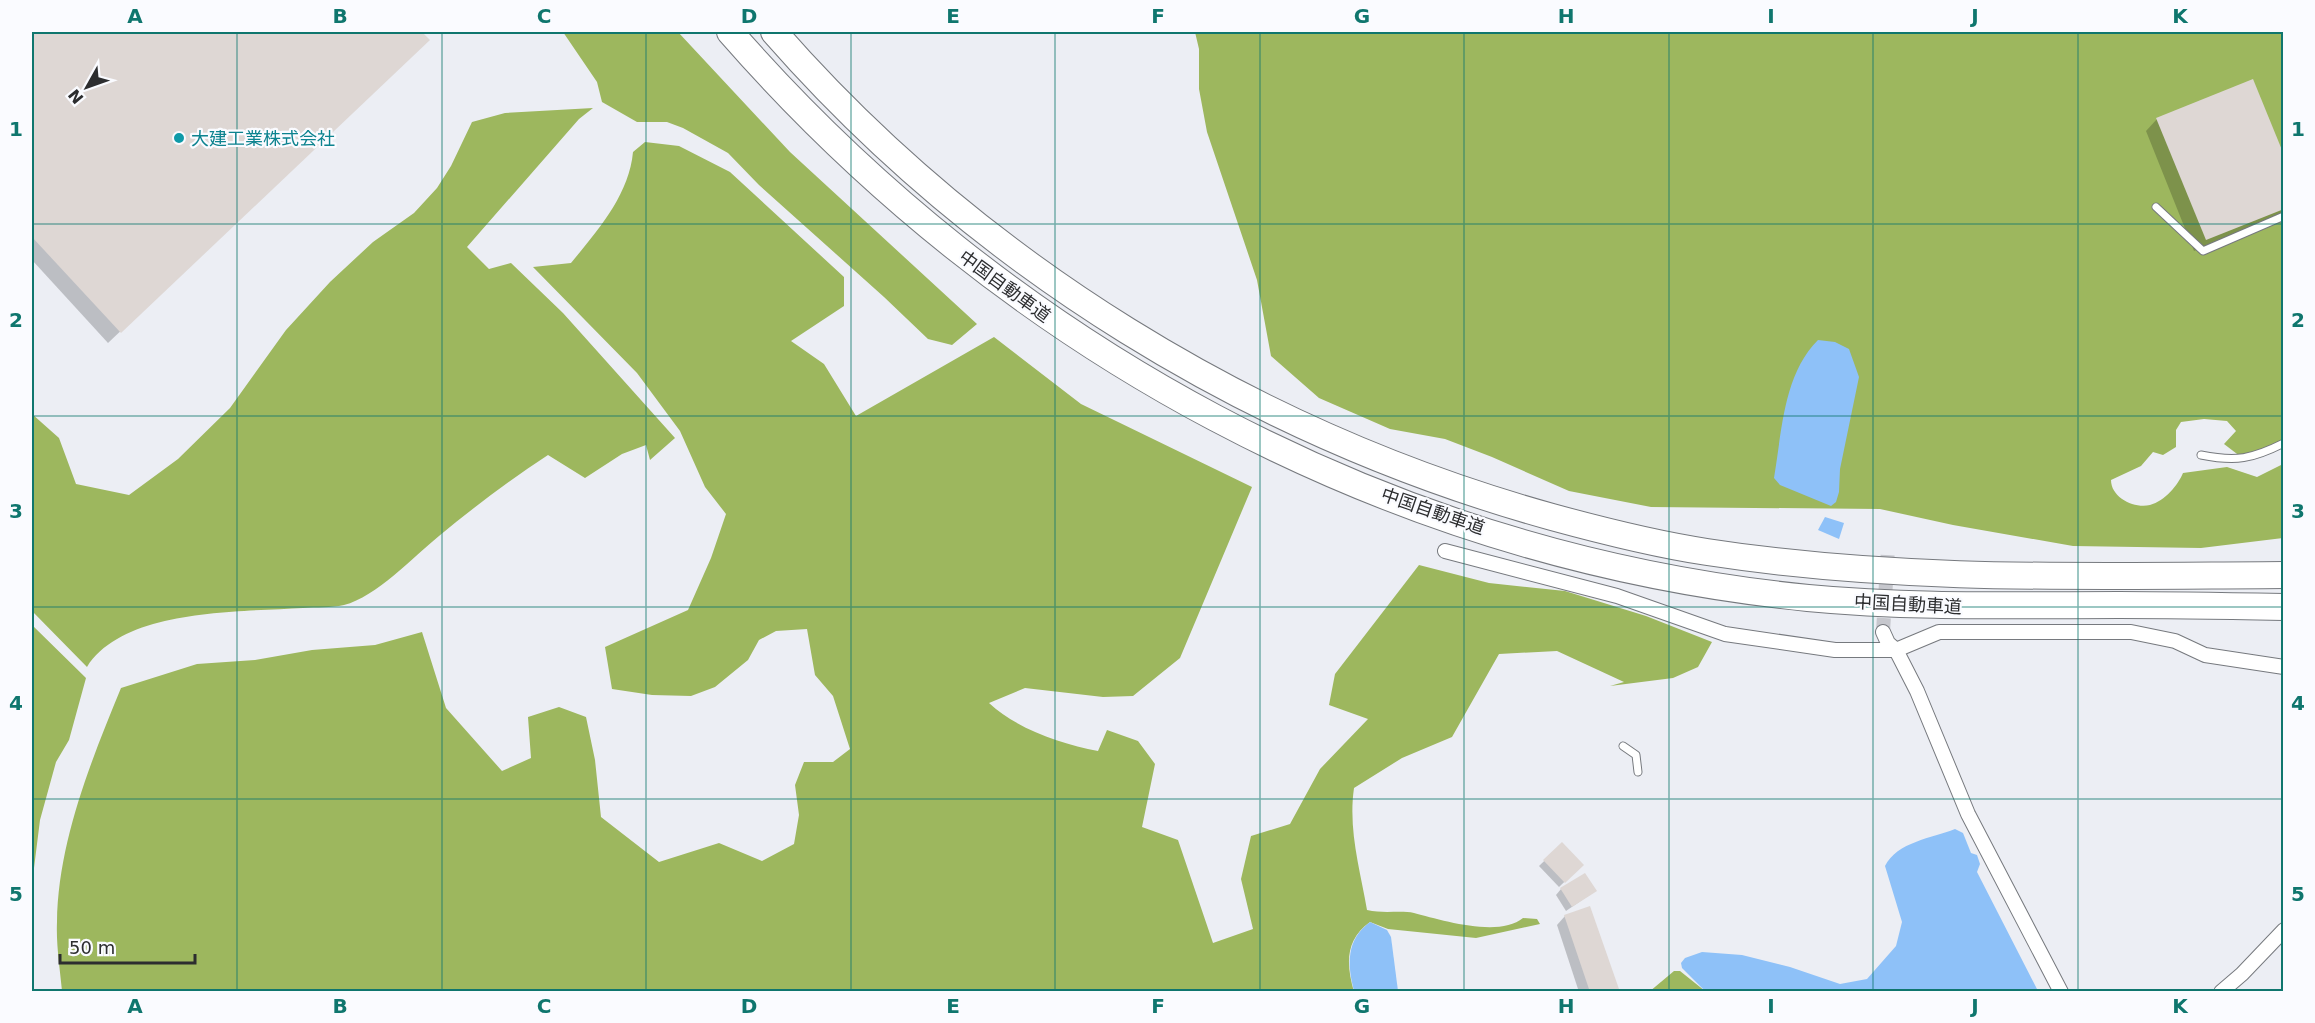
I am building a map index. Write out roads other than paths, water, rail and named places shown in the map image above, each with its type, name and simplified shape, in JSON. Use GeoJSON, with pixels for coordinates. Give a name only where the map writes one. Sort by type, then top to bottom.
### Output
{"type":"FeatureCollection","features":[{"type":"Feature","properties":{"kind":"highway","name":"中国自動車道"},"geometry":{"type":"LineString","coordinates":[[730,32],[783,92],[904,207],[997,282],[1073,335],[1154,385],[1247,434],[1334,475],[1427,511],[1518,540],[1614,566],[1710,585],[1805,597],[1897,605],[1991,607],[2283,607]]}},
{"type":"Feature","properties":{"kind":"highway","name":"中国自動車道"},"geometry":{"type":"LineString","coordinates":[[774,32],[807,69],[940,195],[1017,256],[1096,312],[1176,361],[1263,407],[1347,446],[1434,480],[1517,507],[1611,533],[1703,552],[1803,565],[1990,577],[2283,575]]}},
{"type":"Feature","properties":{"kind":"street"},"geometry":{"type":"LineString","coordinates":[[1445,551],[1617,596],[1725,634],[1835,650],[1896,650],[1939,632],[2132,633],[2175,641],[2205,655],[2283,668]]}},
{"type":"Feature","properties":{"kind":"street"},"geometry":{"type":"LineString","coordinates":[[1883,633],[1887,643],[1896,650],[1917,691],[1968,814],[2061,992]]}},
{"type":"Feature","properties":{"kind":"street"},"geometry":{"type":"LineString","coordinates":[[2221,992],[2242,974],[2283,930]]}},
{"type":"Feature","properties":{"kind":"lane"},"geometry":{"type":"LineString","coordinates":[[2156,207],[2203,251],[2283,216]]}},
{"type":"Feature","properties":{"kind":"lane"},"geometry":{"type":"LineString","coordinates":[[2201,455],[2231,461],[2268,451],[2283,443]]}},
{"type":"Feature","properties":{"kind":"lane"},"geometry":{"type":"LineString","coordinates":[[1623,746],[1636,755],[1638,772]]}},
{"type":"Feature","properties":{"kind":"water"},"geometry":{"type":"Polygon","coordinates":[[[1818,340],[1835,342],[1849,349],[1859,377],[1840,469],[1839,492],[1836,502],[1831,506],[1780,485],[1774,478],[1782,423],[1791,387],[1806,354],[1818,340]]]}},
{"type":"Feature","properties":{"kind":"water"},"geometry":{"type":"Polygon","coordinates":[[[1825,517],[1844,523],[1839,539],[1818,530],[1825,517]]]}},
{"type":"Feature","properties":{"kind":"water"},"geometry":{"type":"Polygon","coordinates":[[[1955,829],[1963,833],[1971,853],[1977,855],[1980,864],[1977,872],[2038,991],[1705,991],[1682,968],[1681,963],[1685,958],[1702,952],[1742,955],[1790,967],[1840,984],[1867,979],[1896,946],[1902,922],[1885,866],[1898,851],[1906,846],[1955,829]]]}},
{"type":"Feature","properties":{"kind":"water"},"geometry":{"type":"Polygon","coordinates":[[[1370,922],[1387,930],[1391,937],[1398,991],[1354,991],[1350,971],[1350,953],[1356,937],[1370,922]]]}},
{"type":"Feature","properties":{"kind":"tunnel"},"geometry":{"type":"LineString","coordinates":[[1883,632],[1888,549]]}},
{"type":"Feature","properties":{"kind":"place","name":"大建工業株式会社"},"geometry":{"type":"Point","coordinates":[179,138]}}]}
